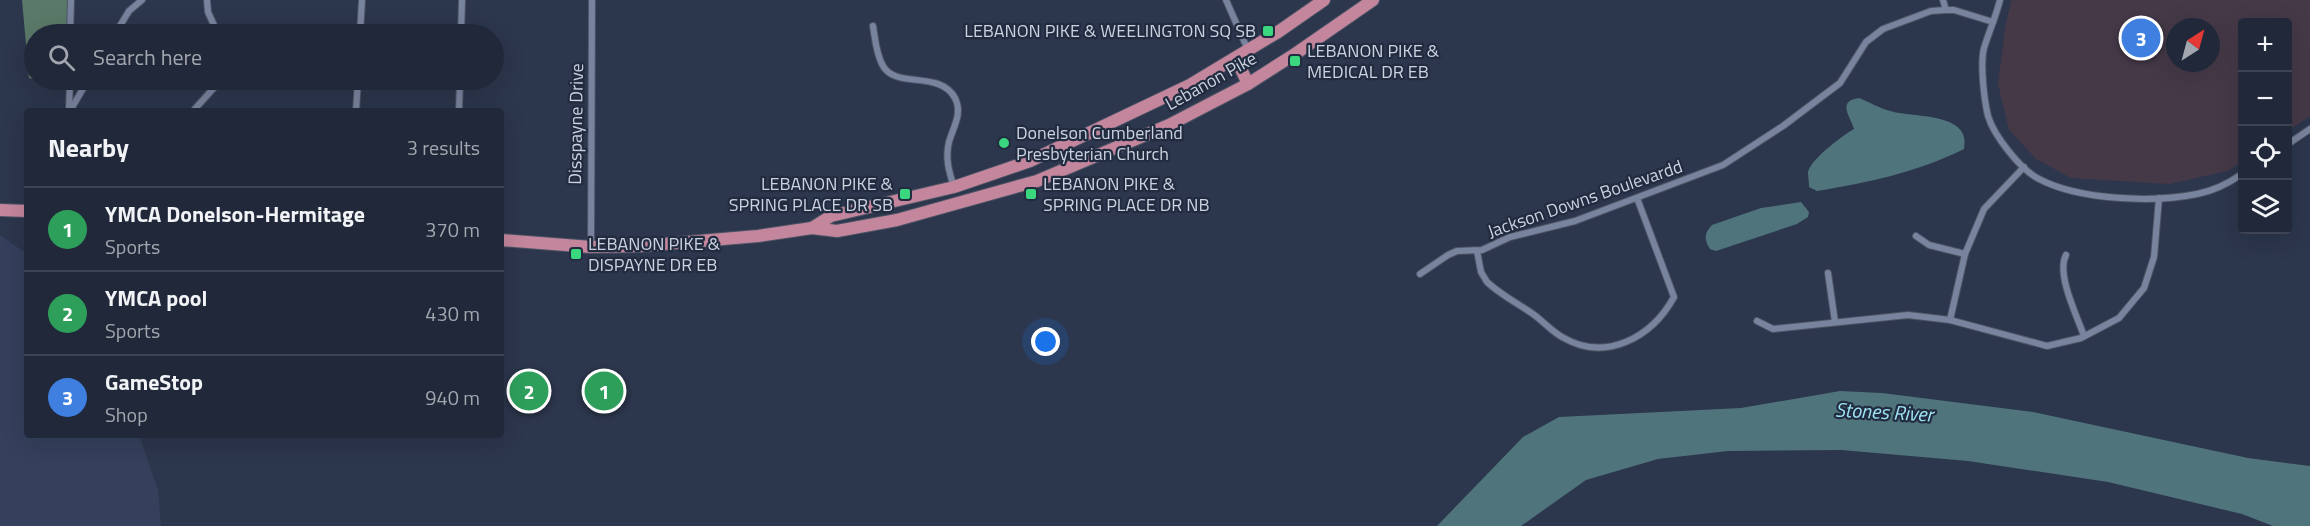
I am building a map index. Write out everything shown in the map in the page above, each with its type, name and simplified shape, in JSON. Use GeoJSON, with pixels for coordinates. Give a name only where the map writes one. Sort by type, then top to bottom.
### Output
{"type":"FeatureCollection","features":[{"type":"Feature","properties":{"kind":"main road","name":"Lebanon Pike"},"geometry":{"type":"LineString","coordinates":[[812,228],[831,216],[954,187],[1030,161],[1155,103],[1248,51],[1324,0]]}},
{"type":"Feature","properties":{"kind":"main road","name":"Lebanon Pike"},"geometry":{"type":"LineString","coordinates":[[504,240],[591,248],[758,236],[812,228],[837,231],[897,220],[1037,181],[1169,125],[1248,84],[1372,0]]}},
{"type":"Feature","properties":{"kind":"main road"},"geometry":{"type":"LineString","coordinates":[[1236,58],[1248,84]]}},
{"type":"Feature","properties":{"kind":"main road"},"geometry":{"type":"LineString","coordinates":[[1058,148],[1066,169]]}},
{"type":"Feature","properties":{"kind":"main road"},"geometry":{"type":"LineString","coordinates":[[0,210],[24,211]]}},
{"type":"Feature","properties":{"kind":"street"},"geometry":{"type":"LineString","coordinates":[[70,24],[71,0]]}},
{"type":"Feature","properties":{"kind":"street"},"geometry":{"type":"LineString","coordinates":[[121,24],[129,11],[142,0]]}},
{"type":"Feature","properties":{"kind":"street"},"geometry":{"type":"LineString","coordinates":[[207,0],[208,12],[213,24]]}},
{"type":"Feature","properties":{"kind":"street"},"geometry":{"type":"LineString","coordinates":[[361,24],[362,0]]}},
{"type":"Feature","properties":{"kind":"street"},"geometry":{"type":"LineString","coordinates":[[461,24],[462,0]]}},
{"type":"Feature","properties":{"kind":"street","name":"Disspayne Drive"},"geometry":{"type":"LineString","coordinates":[[591,248],[592,0]]}},
{"type":"Feature","properties":{"kind":"street"},"geometry":{"type":"LineString","coordinates":[[1226,0],[1248,51]]}},
{"type":"Feature","properties":{"kind":"street"},"geometry":{"type":"LineString","coordinates":[[1943,0],[1946,10]]}},
{"type":"Feature","properties":{"kind":"street"},"geometry":{"type":"LineString","coordinates":[[2000,0],[1983,50],[1983,78],[1989,118],[2008,149],[2024,167],[2038,178],[2057,186],[2126,199],[2198,194],[2228,184],[2238,177]]}},
{"type":"Feature","properties":{"kind":"street","name":"Jackson Downs Boulevardd"},"geometry":{"type":"LineString","coordinates":[[1420,274],[1448,255],[1466,249],[1477,251],[1510,237],[1575,221],[1723,165],[1820,100],[1840,83],[1871,36],[1912,17],[1931,11],[1954,10],[1993,22]]}},
{"type":"Feature","properties":{"kind":"street"},"geometry":{"type":"LineString","coordinates":[[873,26],[883,67],[896,75],[941,84],[954,97],[958,116],[949,142],[947,164],[954,187]]}},
{"type":"Feature","properties":{"kind":"street"},"geometry":{"type":"LineString","coordinates":[[69,108],[70,90]]}},
{"type":"Feature","properties":{"kind":"street"},"geometry":{"type":"LineString","coordinates":[[71,108],[82,90]]}},
{"type":"Feature","properties":{"kind":"street"},"geometry":{"type":"LineString","coordinates":[[197,108],[212,90]]}},
{"type":"Feature","properties":{"kind":"street"},"geometry":{"type":"LineString","coordinates":[[356,108],[357,90]]}},
{"type":"Feature","properties":{"kind":"street"},"geometry":{"type":"LineString","coordinates":[[459,90],[459,108]]}},
{"type":"Feature","properties":{"kind":"street"},"geometry":{"type":"LineString","coordinates":[[2292,141],[2310,129]]}},
{"type":"Feature","properties":{"kind":"street"},"geometry":{"type":"LineString","coordinates":[[1950,321],[1965,254],[1984,209],[2024,167]]}},
{"type":"Feature","properties":{"kind":"street"},"geometry":{"type":"LineString","coordinates":[[1477,251],[1481,272],[1487,282],[1562,338],[1590,347],[1604,348],[1619,345],[1641,335],[1655,325],[1674,297],[1636,198]]}},
{"type":"Feature","properties":{"kind":"street"},"geometry":{"type":"LineString","coordinates":[[1757,321],[1773,329],[1908,315],[1950,321],[2047,345],[2084,336],[2119,318],[2144,288],[2154,257],[2159,198]]}},
{"type":"Feature","properties":{"kind":"street"},"geometry":{"type":"LineString","coordinates":[[1916,236],[1929,244],[1965,254]]}},
{"type":"Feature","properties":{"kind":"street"},"geometry":{"type":"LineString","coordinates":[[2066,255],[2062,262],[2063,275],[2084,336]]}},
{"type":"Feature","properties":{"kind":"street"},"geometry":{"type":"LineString","coordinates":[[1828,273],[1834,322]]}},
{"type":"Feature","properties":{"kind":"shaded area"},"geometry":{"type":"Polygon","coordinates":[[[22,0],[72,0],[71,24],[24,24],[22,0]]]}},
{"type":"Feature","properties":{"kind":"shaded area"},"geometry":{"type":"Polygon","coordinates":[[[2011,0],[2310,0],[2310,116],[2292,128],[2292,18],[2238,18],[2238,164],[2228,171],[2169,184],[2071,178],[2036,159],[2009,130],[1998,84],[2011,0]]]}},
{"type":"Feature","properties":{"kind":"shaded area"},"geometry":{"type":"Polygon","coordinates":[[[0,235],[24,252],[24,438],[140,438],[158,490],[161,526],[0,526],[0,235]]]}},
{"type":"Feature","properties":{"kind":"water"},"geometry":{"type":"Polygon","coordinates":[[[1859,98],[1890,111],[1926,116],[1950,123],[1959,128],[1964,137],[1964,149],[1929,164],[1873,180],[1817,191],[1809,187],[1810,167],[1835,142],[1854,129],[1847,106],[1848,102],[1859,98]]]}},
{"type":"Feature","properties":{"kind":"water"},"geometry":{"type":"Polygon","coordinates":[[[1801,202],[1809,212],[1808,217],[1797,224],[1716,251],[1708,246],[1706,234],[1712,225],[1761,208],[1801,202]]]}},
{"type":"Feature","properties":{"kind":"water"},"geometry":{"type":"Polygon","coordinates":[[[521,374],[539,375],[536,405],[520,404],[521,374]]]}},
{"type":"Feature","properties":{"kind":"water","name":"Stones River"},"geometry":{"type":"Polygon","coordinates":[[[1840,391],[1882,393],[2033,412],[2248,458],[2310,466],[2310,526],[2273,526],[2242,514],[2108,482],[1968,461],[1841,450],[1728,451],[1658,459],[1586,480],[1521,526],[1437,526],[1523,437],[1559,417],[1741,408],[1840,391]]]}},
{"type":"Feature","properties":{"kind":"place","name":"LEBANON PIKE & WEELINGTON SQ SB"},"geometry":{"type":"Point","coordinates":[1268,31]}},
{"type":"Feature","properties":{"kind":"place","name":"GameStop"},"geometry":{"type":"Point","coordinates":[2141,38]}},
{"type":"Feature","properties":{"kind":"place","name":"LEBANON PIKE & MEDICAL DR EB"},"geometry":{"type":"Point","coordinates":[1295,61]}},
{"type":"Feature","properties":{"kind":"place","name":"Donelson Cumberland Presbyterian Church"},"geometry":{"type":"Point","coordinates":[1004,143]}},
{"type":"Feature","properties":{"kind":"place","name":"LEBANON PIKE & SPRING PLACE DR SB"},"geometry":{"type":"Point","coordinates":[905,194]}},
{"type":"Feature","properties":{"kind":"place","name":"LEBANON PIKE & SPRING PLACE DR NB"},"geometry":{"type":"Point","coordinates":[1031,194]}},
{"type":"Feature","properties":{"kind":"place","name":"LEBANON PIKE & DISPAYNE DR EB"},"geometry":{"type":"Point","coordinates":[576,254]}},
{"type":"Feature","properties":{"kind":"place","name":"YMCA pool"},"geometry":{"type":"Point","coordinates":[529,391]}},
{"type":"Feature","properties":{"kind":"place","name":"YMCA Donelson-Hermitage"},"geometry":{"type":"Point","coordinates":[604,391]}}]}
